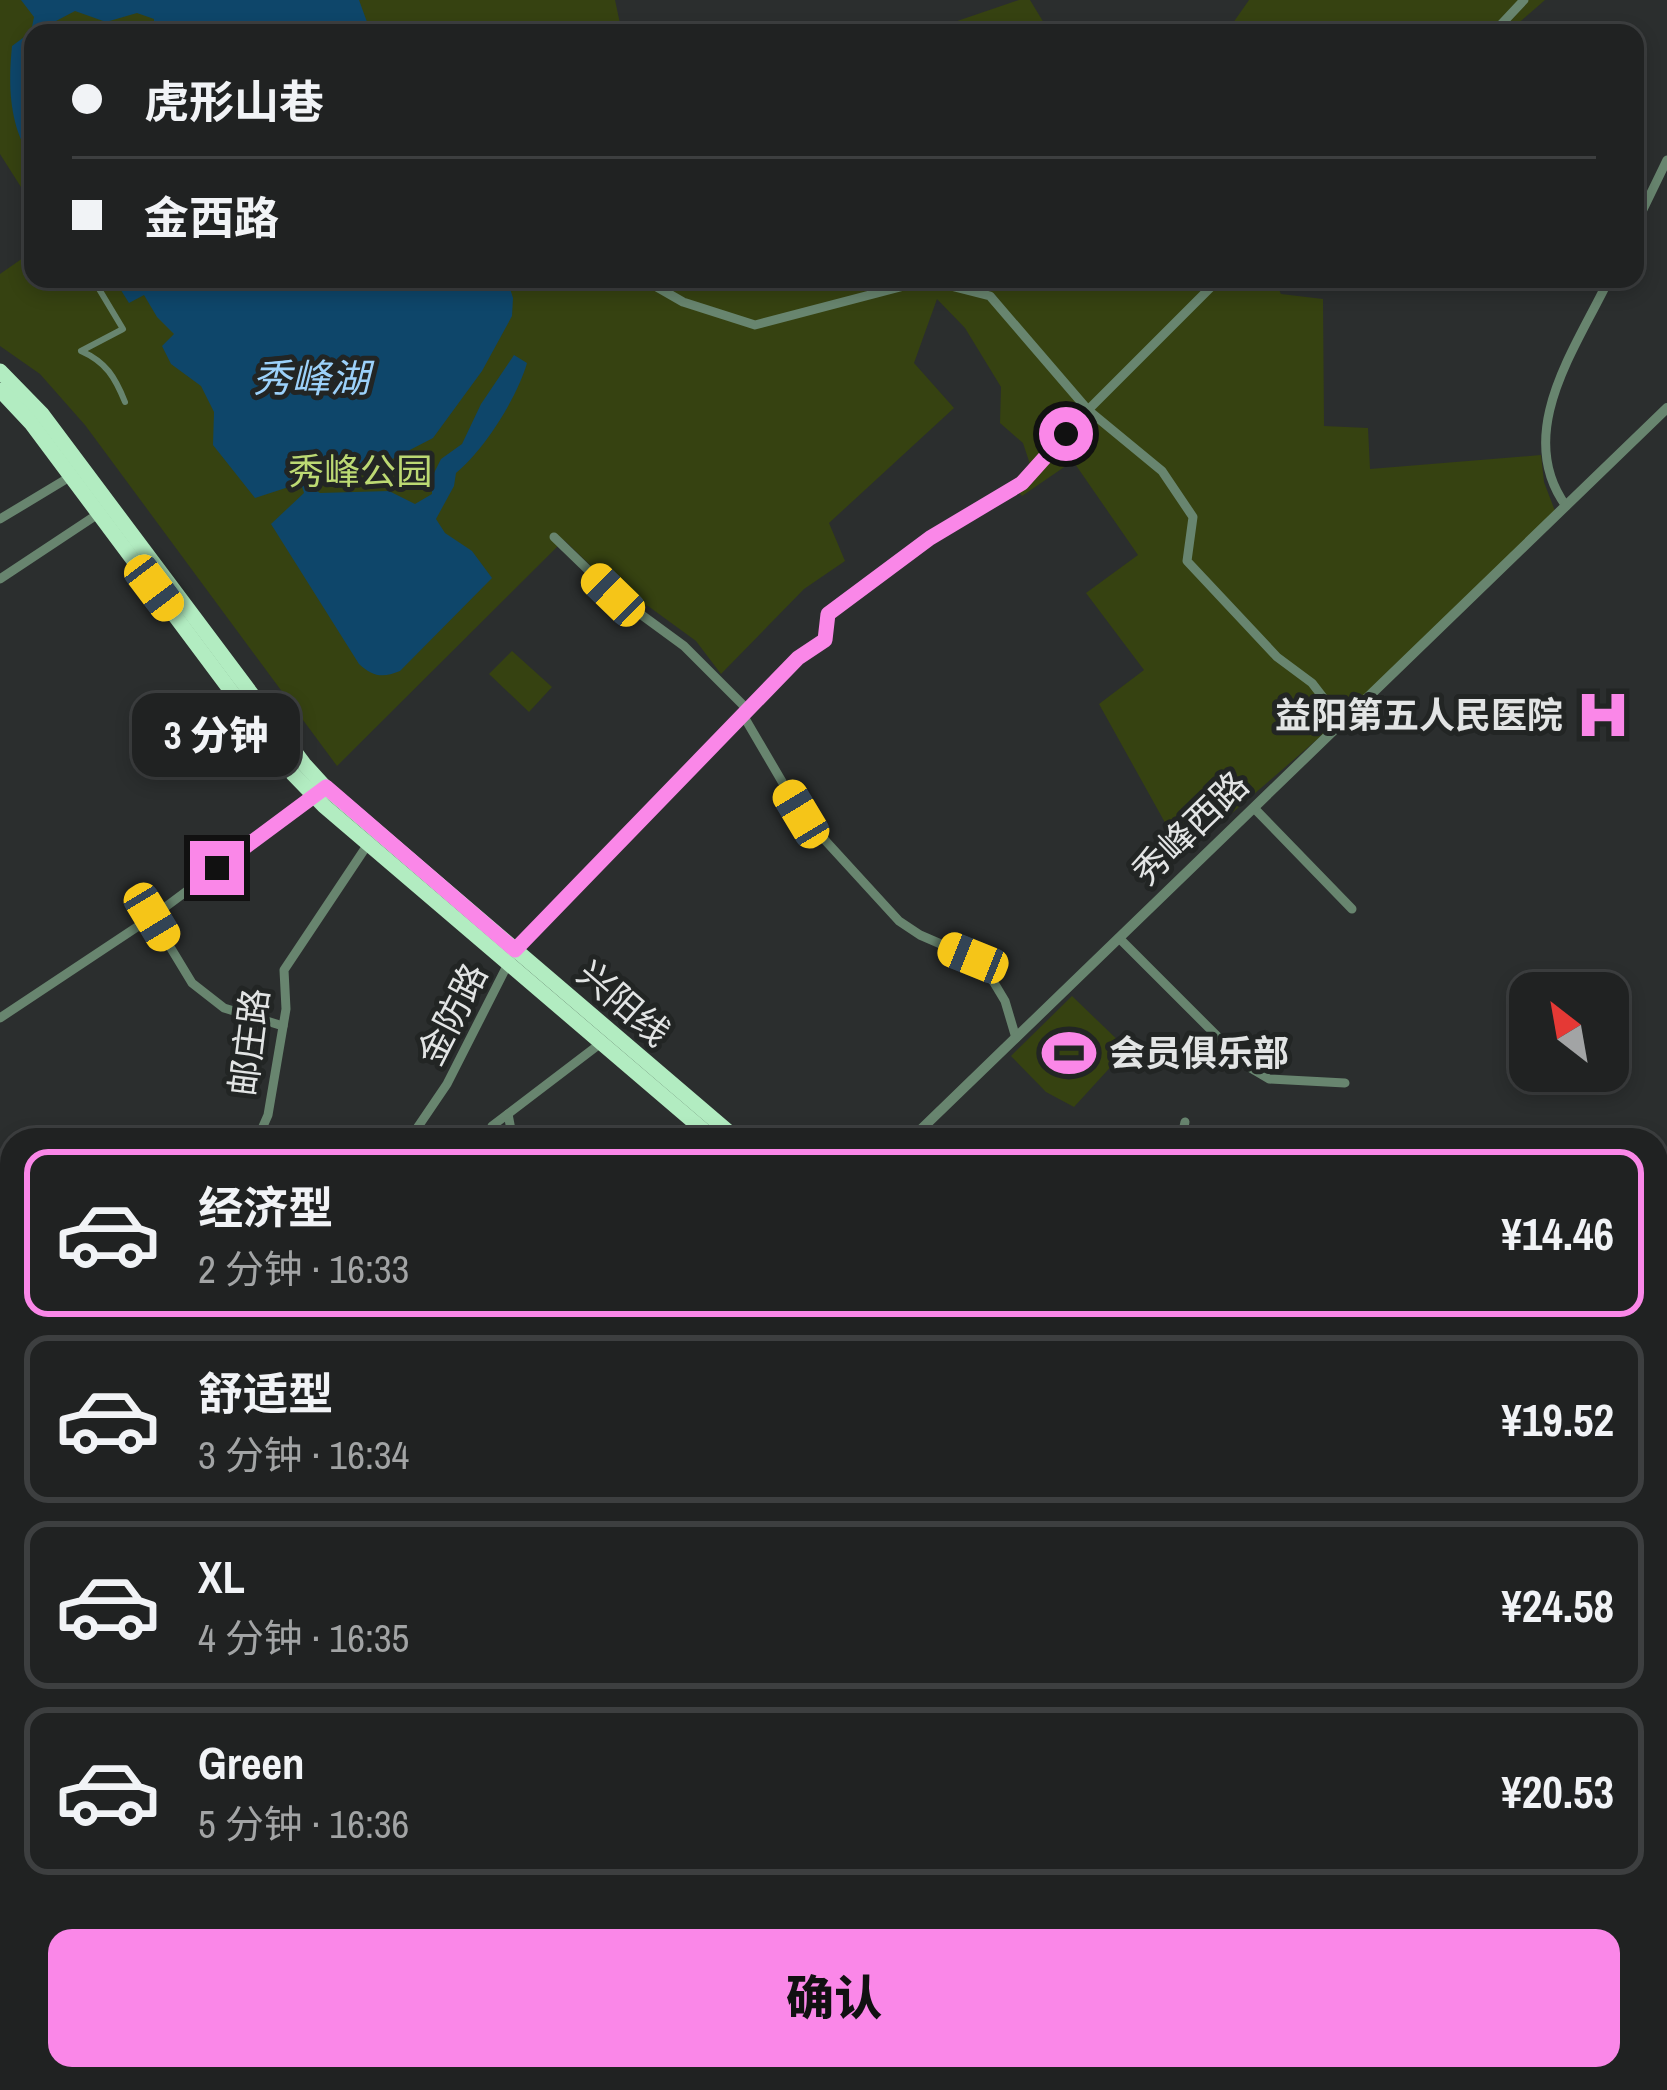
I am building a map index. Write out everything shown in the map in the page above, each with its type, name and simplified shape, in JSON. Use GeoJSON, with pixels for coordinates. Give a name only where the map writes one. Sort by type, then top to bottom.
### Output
{"type":"FeatureCollection","features":[{"type":"Feature","properties":{"kind":"highway","name":"兴阳线"},"geometry":{"type":"LineString","coordinates":[[0,371],[42,414],[77,473],[304,764],[320,791],[512,957],[723,1128]]}},
{"type":"Feature","properties":{"kind":"highway","name":"兴阳线"},"geometry":{"type":"LineString","coordinates":[[3,397],[77,473]]}},
{"type":"Feature","properties":{"kind":"highway","name":"兴阳线"},"geometry":{"type":"LineString","coordinates":[[512,957],[601,1043],[701,1128]]}},
{"type":"Feature","properties":{"kind":"street"},"geometry":{"type":"LineString","coordinates":[[1501,24],[1524,0]]}},
{"type":"Feature","properties":{"kind":"street"},"geometry":{"type":"LineString","coordinates":[[1644,207],[1667,160]]}},
{"type":"Feature","properties":{"kind":"street"},"geometry":{"type":"LineString","coordinates":[[98,288],[122,329],[81,351],[111,371],[124,402]]}},
{"type":"Feature","properties":{"kind":"street"},"geometry":{"type":"LineString","coordinates":[[658,288],[682,302],[754,325],[896,288]]}},
{"type":"Feature","properties":{"kind":"street"},"geometry":{"type":"LineString","coordinates":[[959,288],[991,296],[1088,410],[1162,471],[1192,517],[1187,561],[1277,657],[1312,683],[1342,722]]}},
{"type":"Feature","properties":{"kind":"street","name":"金防路"},"geometry":{"type":"LineString","coordinates":[[418,1128],[447,1084],[512,957],[798,658],[825,640],[828,614],[930,538],[1022,483],[1210,288]]}},
{"type":"Feature","properties":{"kind":"street"},"geometry":{"type":"LineString","coordinates":[[1566,506],[1550,484],[1544,448],[1546,421],[1605,288]]}},
{"type":"Feature","properties":{"kind":"street","name":"秀峰西路"},"geometry":{"type":"LineString","coordinates":[[922,1128],[1667,408]]}},
{"type":"Feature","properties":{"kind":"street"},"geometry":{"type":"LineString","coordinates":[[0,519],[77,473]]}},
{"type":"Feature","properties":{"kind":"street"},"geometry":{"type":"LineString","coordinates":[[0,578],[105,510]]}},
{"type":"Feature","properties":{"kind":"street"},"geometry":{"type":"LineString","coordinates":[[554,537],[613,595],[685,646],[746,712],[801,814],[899,921],[973,958],[990,976],[1005,1000],[1016,1038]]}},
{"type":"Feature","properties":{"kind":"street"},"geometry":{"type":"LineString","coordinates":[[0,1018],[152,917],[320,791]]}},
{"type":"Feature","properties":{"kind":"street"},"geometry":{"type":"LineString","coordinates":[[1254,808],[1352,909]]}},
{"type":"Feature","properties":{"kind":"street","name":"邮庄路"},"geometry":{"type":"LineString","coordinates":[[262,1128],[283,1026],[284,970],[373,838]]}},
{"type":"Feature","properties":{"kind":"street"},"geometry":{"type":"LineString","coordinates":[[152,917],[192,982],[224,1009],[283,1026]]}},
{"type":"Feature","properties":{"kind":"street"},"geometry":{"type":"LineString","coordinates":[[1119,938],[1247,1066],[1269,1079],[1345,1083]]}},
{"type":"Feature","properties":{"kind":"street"},"geometry":{"type":"LineString","coordinates":[[492,1128],[601,1043]]}},
{"type":"Feature","properties":{"kind":"street"},"geometry":{"type":"LineString","coordinates":[[508,1114],[511,1128]]}},
{"type":"Feature","properties":{"kind":"street"},"geometry":{"type":"LineString","coordinates":[[1184,1128],[1185,1122]]}},
{"type":"Feature","properties":{"kind":"green space"},"geometry":{"type":"Polygon","coordinates":[[[0,0],[615,0],[620,24],[24,24],[24,192],[0,154],[0,0]]]}},
{"type":"Feature","properties":{"kind":"green space"},"geometry":{"type":"Polygon","coordinates":[[[1030,0],[1045,24],[948,24],[1030,0]]]}},
{"type":"Feature","properties":{"kind":"green space"},"geometry":{"type":"Polygon","coordinates":[[[1249,0],[1545,0],[1517,24],[1232,24],[1249,0]]]}},
{"type":"Feature","properties":{"kind":"green space","name":"秀峰公园"},"geometry":{"type":"Polygon","coordinates":[[[24,257],[24,288],[1278,288],[1281,294],[1323,299],[1324,426],[1368,428],[1370,469],[1541,455],[1544,482],[1555,511],[1343,717],[1187,852],[1173,837],[1099,704],[1144,670],[1086,593],[1138,555],[1073,461],[1022,496],[1011,483],[1030,464],[1023,443],[1000,423],[1001,387],[965,328],[937,299],[914,363],[954,408],[829,523],[845,561],[804,589],[721,674],[696,641],[648,606],[628,601],[564,540],[337,766],[85,425],[40,374],[0,346],[0,274],[24,257]]]}},
{"type":"Feature","properties":{"kind":"green space"},"geometry":{"type":"Polygon","coordinates":[[[512,651],[552,687],[529,712],[489,674],[512,651]]]}},
{"type":"Feature","properties":{"kind":"green space","name":"会员俱乐部"},"geometry":{"type":"Polygon","coordinates":[[[1072,996],[1127,1049],[1074,1107],[1046,1092],[1011,1056],[1072,996]]]}},
{"type":"Feature","properties":{"kind":"water"},"geometry":{"type":"Polygon","coordinates":[[[21,0],[359,0],[368,24],[154,24],[154,19],[137,13],[106,22],[75,11],[56,24],[33,24],[34,17],[21,0]]]}},
{"type":"Feature","properties":{"kind":"water"},"geometry":{"type":"Polygon","coordinates":[[[24,37],[24,146],[11,91],[12,46],[24,37]]]}},
{"type":"Feature","properties":{"kind":"water","name":"秀峰湖"},"geometry":{"type":"Polygon","coordinates":[[[120,288],[510,288],[512,316],[482,371],[433,438],[373,469],[312,479],[320,493],[389,491],[415,504],[432,494],[432,477],[441,459],[462,444],[481,404],[514,355],[527,363],[498,422],[456,473],[436,519],[445,533],[472,551],[492,578],[400,671],[378,675],[359,664],[271,524],[304,493],[301,483],[255,498],[213,445],[214,412],[201,386],[171,364],[162,346],[174,334],[144,295],[129,303],[120,288]]]}},
{"type":"Feature","properties":{"kind":"place","name":"益阳第五人民医院"},"geometry":{"type":"Point","coordinates":[1603,715]}},
{"type":"Feature","properties":{"kind":"place","name":"会员俱乐部"},"geometry":{"type":"Point","coordinates":[1069,1053]}},
{"type":"Feature","properties":{"kind":"route"},"geometry":{"type":"LineString","coordinates":[[217,868],[326,787],[515,950],[798,658],[825,640],[828,614],[930,538],[1022,483],[1066,434]]}}]}
